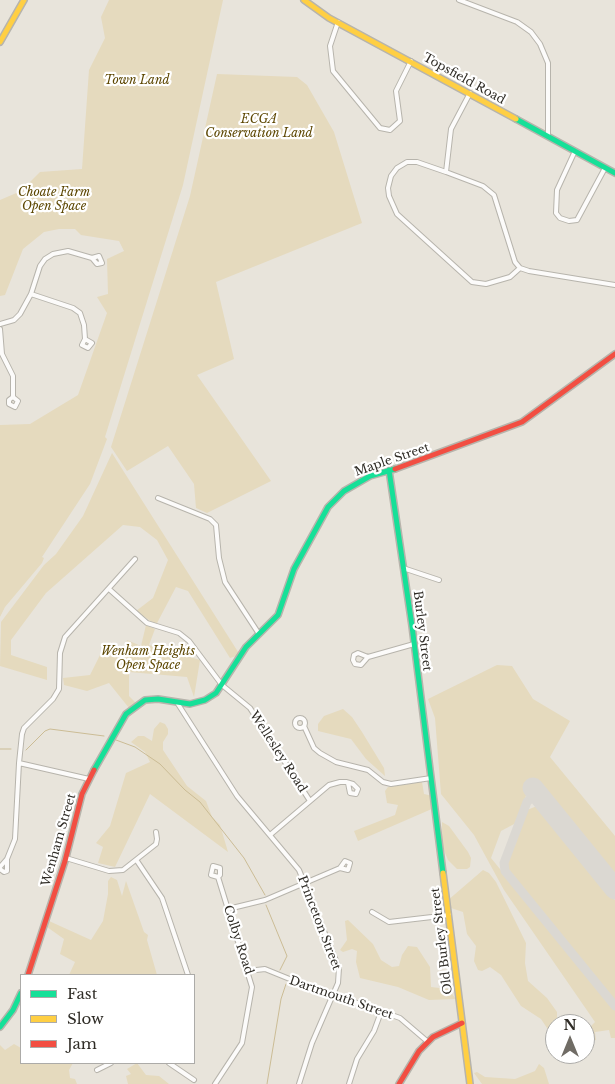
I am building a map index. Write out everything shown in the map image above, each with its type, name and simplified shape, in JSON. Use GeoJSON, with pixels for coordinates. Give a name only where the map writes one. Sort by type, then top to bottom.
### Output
{"type":"FeatureCollection","features":[{"type":"Feature","properties":{"kind":"main road"},"geometry":{"type":"LineString","coordinates":[[0,42],[24,0]]}},
{"type":"Feature","properties":{"kind":"main road","name":"Topsfield Road"},"geometry":{"type":"LineString","coordinates":[[304,0],[338,22],[615,173]]}},
{"type":"Feature","properties":{"kind":"main road","name":"Maple Street"},"geometry":{"type":"LineString","coordinates":[[242,652],[278,615],[297,563],[331,503],[353,484],[389,470],[418,462],[522,422],[615,354]]}},
{"type":"Feature","properties":{"kind":"main road","name":"Burley Street"},"geometry":{"type":"LineString","coordinates":[[389,470],[434,795]]}},
{"type":"Feature","properties":{"kind":"main road","name":"Wenham Street"},"geometry":{"type":"LineString","coordinates":[[28,974],[66,858],[82,794],[119,724],[141,702],[151,699],[178,704],[205,700],[222,685],[242,652]]}},
{"type":"Feature","properties":{"kind":"main road","name":"Old Burley Street"},"geometry":{"type":"LineString","coordinates":[[434,795],[470,1084]]}},
{"type":"Feature","properties":{"kind":"main road"},"geometry":{"type":"LineString","coordinates":[[0,1027],[12,1012],[20,995]]}},
{"type":"Feature","properties":{"kind":"main road"},"geometry":{"type":"LineString","coordinates":[[399,1084],[412,1061],[428,1042],[444,1030],[462,1023]]}},
{"type":"Feature","properties":{"kind":"street"},"geometry":{"type":"LineString","coordinates":[[462,0],[525,27],[540,44],[548,63],[548,136]]}},
{"type":"Feature","properties":{"kind":"street"},"geometry":{"type":"LineString","coordinates":[[338,22],[330,46],[330,58],[334,71],[368,116],[384,130],[393,129],[400,121],[396,91],[411,61]]}},
{"type":"Feature","properties":{"kind":"street"},"geometry":{"type":"LineString","coordinates":[[446,172],[451,129],[470,93]]}},
{"type":"Feature","properties":{"kind":"street"},"geometry":{"type":"LineString","coordinates":[[575,151],[557,190],[556,213],[564,220],[577,220],[605,168]]}},
{"type":"Feature","properties":{"kind":"street"},"geometry":{"type":"LineString","coordinates":[[520,268],[510,277],[486,284],[472,282],[397,214],[389,196],[388,188],[391,176],[397,168],[408,162],[417,162],[483,186],[494,195],[515,262],[520,268],[615,285]]}},
{"type":"Feature","properties":{"kind":"street"},"geometry":{"type":"LineString","coordinates":[[0,324],[14,320],[20,314],[31,294],[40,266],[45,259],[53,254],[68,251],[92,258]]}},
{"type":"Feature","properties":{"kind":"street"},"geometry":{"type":"LineString","coordinates":[[31,294],[74,308],[83,320],[85,339]]}},
{"type":"Feature","properties":{"kind":"street"},"geometry":{"type":"LineString","coordinates":[[0,329],[2,354],[13,376],[13,398]]}},
{"type":"Feature","properties":{"kind":"street"},"geometry":{"type":"LineString","coordinates":[[158,498],[210,519],[216,525],[219,558],[225,582],[259,634]]}},
{"type":"Feature","properties":{"kind":"street"},"geometry":{"type":"LineString","coordinates":[[7,859],[7,871],[4,872],[0,868],[7,859],[15,839],[20,740],[24,728],[49,703],[59,689],[62,642],[135,559]]}},
{"type":"Feature","properties":{"kind":"street"},"geometry":{"type":"LineString","coordinates":[[404,568],[439,580]]}},
{"type":"Feature","properties":{"kind":"street","name":"Wellesley Road"},"geometry":{"type":"LineString","coordinates":[[109,589],[146,623],[183,636],[222,685],[250,708],[310,801]]}},
{"type":"Feature","properties":{"kind":"street"},"geometry":{"type":"LineString","coordinates":[[368,656],[414,644]]}},
{"type":"Feature","properties":{"kind":"street","name":"Princeton Street"},"geometry":{"type":"LineString","coordinates":[[178,704],[237,796],[299,870],[339,968],[340,975],[312,1043],[299,1084]]}},
{"type":"Feature","properties":{"kind":"street"},"geometry":{"type":"LineString","coordinates":[[304,726],[314,748],[320,753],[336,762],[368,770],[383,782],[391,784],[431,778]]}},
{"type":"Feature","properties":{"kind":"street"},"geometry":{"type":"LineString","coordinates":[[19,763],[89,779]]}},
{"type":"Feature","properties":{"kind":"street"},"geometry":{"type":"LineString","coordinates":[[270,835],[329,786],[336,783],[348,783]]}},
{"type":"Feature","properties":{"kind":"street"},"geometry":{"type":"LineString","coordinates":[[66,858],[114,871],[123,870],[137,861],[156,844],[156,832]]}},
{"type":"Feature","properties":{"kind":"street"},"geometry":{"type":"LineString","coordinates":[[137,861],[162,898],[188,974]]}},
{"type":"Feature","properties":{"kind":"street"},"geometry":{"type":"LineString","coordinates":[[228,909],[265,900],[340,868]]}},
{"type":"Feature","properties":{"kind":"street","name":"Colby Road"},"geometry":{"type":"LineString","coordinates":[[214,1084],[242,1044],[252,996],[252,983],[218,877]]}},
{"type":"Feature","properties":{"kind":"street"},"geometry":{"type":"LineString","coordinates":[[372,912],[389,922],[449,915]]}},
{"type":"Feature","properties":{"kind":"street","name":"Dartmouth Street"},"geometry":{"type":"LineString","coordinates":[[248,971],[265,969],[381,1012],[406,1022],[428,1042]]}},
{"type":"Feature","properties":{"kind":"street"},"geometry":{"type":"LineString","coordinates":[[349,1084],[357,1058],[374,1030],[381,1012]]}},
{"type":"Feature","properties":{"kind":"street"},"geometry":{"type":"LineString","coordinates":[[97,1070],[109,1064]]}},
{"type":"Feature","properties":{"kind":"street"},"geometry":{"type":"LineString","coordinates":[[170,1064],[194,1080]]}},
{"type":"Feature","properties":{"kind":"green space"},"geometry":{"type":"Polygon","coordinates":[[[109,0],[223,0],[183,185],[105,437],[107,439],[90,484],[42,557],[44,558],[42,563],[5,607],[0,617],[0,425],[30,424],[78,395],[107,313],[97,297],[108,294],[107,259],[124,251],[119,241],[81,235],[75,229],[59,229],[44,232],[23,249],[5,295],[0,296],[0,200],[21,191],[40,172],[82,169],[89,70],[105,38],[101,17],[109,0]]]}},
{"type":"Feature","properties":{"kind":"green space","name":"ECGA Conservation Land"},"geometry":{"type":"Polygon","coordinates":[[[217,74],[297,77],[307,85],[334,132],[362,223],[216,282],[234,359],[197,375],[271,481],[207,513],[196,508],[194,484],[168,446],[127,471],[111,447],[190,196],[217,74]]]}},
{"type":"Feature","properties":{"kind":"green space","name":"Wenham Heights Open Space"},"geometry":{"type":"Polygon","coordinates":[[[112,453],[240,655],[230,658],[188,591],[176,587],[156,625],[136,611],[153,598],[168,560],[157,540],[140,527],[123,525],[46,593],[11,640],[11,655],[47,667],[47,680],[0,666],[1,622],[44,565],[56,554],[83,516],[112,453]]]}},
{"type":"Feature","properties":{"kind":"green space","name":"Wenham Heights Open Space"},"geometry":{"type":"Polygon","coordinates":[[[146,625],[155,629],[149,645],[200,660],[194,697],[187,677],[129,672],[129,696],[136,703],[129,708],[109,683],[87,691],[64,685],[63,678],[90,675],[100,655],[122,658],[127,640],[141,646],[146,625]]]}},
{"type":"Feature","properties":{"kind":"green space"},"geometry":{"type":"Polygon","coordinates":[[[497,665],[512,666],[533,699],[570,721],[550,757],[615,836],[615,878],[538,784],[527,793],[516,823],[501,831],[491,858],[615,1010],[615,1038],[611,1038],[609,1030],[595,1032],[595,1014],[589,1014],[504,890],[474,835],[441,794],[435,718],[428,699],[497,665]]]}},
{"type":"Feature","properties":{"kind":"green space"},"geometry":{"type":"Polygon","coordinates":[[[343,709],[352,717],[362,732],[384,768],[385,776],[366,759],[351,739],[318,731],[318,724],[324,716],[343,709]]]}},
{"type":"Feature","properties":{"kind":"green space"},"geometry":{"type":"Polygon","coordinates":[[[160,722],[165,724],[168,729],[168,734],[163,742],[163,750],[187,786],[206,801],[212,817],[220,825],[228,852],[150,794],[115,867],[98,863],[103,847],[96,843],[110,826],[126,773],[150,762],[145,752],[131,742],[138,736],[144,736],[152,741],[154,729],[160,722]]]}},
{"type":"Feature","properties":{"kind":"green space"},"geometry":{"type":"Polygon","coordinates":[[[422,782],[424,794],[433,796],[434,808],[358,841],[354,831],[395,815],[398,805],[387,803],[385,791],[388,787],[422,782]]]}},
{"type":"Feature","properties":{"kind":"green space"},"geometry":{"type":"Polygon","coordinates":[[[537,806],[615,900],[615,1001],[507,870],[507,865],[527,810],[537,806]]]}},
{"type":"Feature","properties":{"kind":"green space"},"geometry":{"type":"Polygon","coordinates":[[[442,822],[449,826],[468,852],[471,858],[470,867],[467,869],[457,869],[448,860],[442,846],[442,822]]]}},
{"type":"Feature","properties":{"kind":"green space"},"geometry":{"type":"Polygon","coordinates":[[[483,870],[489,873],[496,882],[526,943],[525,963],[528,981],[547,998],[557,1012],[557,1014],[545,1014],[545,1025],[541,1019],[521,1006],[501,975],[490,967],[482,971],[478,970],[474,961],[476,946],[467,934],[463,912],[448,907],[447,901],[483,870]]]}},
{"type":"Feature","properties":{"kind":"green space"},"geometry":{"type":"Polygon","coordinates":[[[111,877],[117,880],[122,896],[126,881],[144,932],[148,935],[147,940],[157,974],[69,974],[75,962],[60,954],[64,939],[47,927],[49,921],[91,940],[103,921],[108,894],[108,881],[111,877]]]}},
{"type":"Feature","properties":{"kind":"green space"},"geometry":{"type":"Polygon","coordinates":[[[348,920],[373,944],[381,960],[392,967],[399,966],[402,955],[408,946],[417,947],[430,967],[431,987],[448,989],[456,999],[429,1000],[398,987],[360,978],[356,962],[357,951],[352,949],[343,952],[340,950],[347,940],[345,921],[348,920]]]}},
{"type":"Feature","properties":{"kind":"green space"},"geometry":{"type":"Polygon","coordinates":[[[14,1044],[20,1047],[20,1064],[72,1064],[69,1070],[70,1078],[75,1079],[77,1084],[0,1084],[0,1045],[5,1050],[14,1044]]]}},
{"type":"Feature","properties":{"kind":"green space"},"geometry":{"type":"Polygon","coordinates":[[[138,1064],[146,1075],[159,1076],[169,1084],[128,1084],[126,1076],[131,1074],[127,1069],[138,1064]]]}},
{"type":"Feature","properties":{"kind":"green space"},"geometry":{"type":"Polygon","coordinates":[[[539,1064],[544,1068],[549,1084],[482,1084],[474,1073],[477,1072],[485,1077],[515,1079],[535,1071],[539,1064]]]}},
{"type":"Feature","properties":{"kind":"waterway"},"geometry":{"type":"LineString","coordinates":[[26,750],[45,731],[50,729],[104,736]]}},
{"type":"Feature","properties":{"kind":"waterway"},"geometry":{"type":"LineString","coordinates":[[116,740],[135,747],[160,764],[185,790],[200,802],[244,858],[265,895]]}},
{"type":"Feature","properties":{"kind":"waterway"},"geometry":{"type":"LineString","coordinates":[[0,749],[11,749]]}},
{"type":"Feature","properties":{"kind":"waterway"},"geometry":{"type":"LineString","coordinates":[[266,905],[287,956],[280,970]]}},
{"type":"Feature","properties":{"kind":"waterway"},"geometry":{"type":"LineString","coordinates":[[267,1084],[281,999],[286,984]]}},
{"type":"Feature","properties":{"kind":"taxiway"},"geometry":{"type":"LineString","coordinates":[[541,799],[532,797],[527,802],[504,863],[505,871],[615,1006]]}},
{"type":"Feature","properties":{"kind":"runway"},"geometry":{"type":"LineString","coordinates":[[533,788],[615,889]]}},
{"type":"Feature","properties":{"kind":"traffic: fast"},"geometry":{"type":"LineString","coordinates":[[516,119],[615,173]]}},
{"type":"Feature","properties":{"kind":"traffic: fast"},"geometry":{"type":"LineString","coordinates":[[94,770],[126,714],[145,700],[158,699],[190,704],[205,700],[216,693],[246,647],[278,615],[294,569],[328,507],[344,491],[370,476],[395,469]]}},
{"type":"Feature","properties":{"kind":"traffic: fast"},"geometry":{"type":"LineString","coordinates":[[389,470],[412,626],[443,873]]}},
{"type":"Feature","properties":{"kind":"traffic: fast"},"geometry":{"type":"LineString","coordinates":[[0,1027],[13,1010],[20,995]]}},
{"type":"Feature","properties":{"kind":"traffic: slow"},"geometry":{"type":"LineString","coordinates":[[0,42],[24,0]]}},
{"type":"Feature","properties":{"kind":"traffic: slow"},"geometry":{"type":"LineString","coordinates":[[304,0],[329,18],[516,119]]}},
{"type":"Feature","properties":{"kind":"traffic: slow"},"geometry":{"type":"LineString","coordinates":[[443,873],[470,1084]]}},
{"type":"Feature","properties":{"kind":"traffic: jam"},"geometry":{"type":"LineString","coordinates":[[395,469],[522,422],[615,354]]}},
{"type":"Feature","properties":{"kind":"traffic: jam"},"geometry":{"type":"LineString","coordinates":[[28,974],[65,861],[82,794],[94,770]]}},
{"type":"Feature","properties":{"kind":"traffic: jam"},"geometry":{"type":"LineString","coordinates":[[399,1084],[419,1051],[433,1037],[462,1023]]}},
{"type":"Feature","properties":{"kind":"park label","name":"Town Land"},"geometry":{"type":"Point","coordinates":[137,81]}},
{"type":"Feature","properties":{"kind":"park label","name":"Choate Farm Open Space"},"geometry":{"type":"Point","coordinates":[54,200]}}]}
